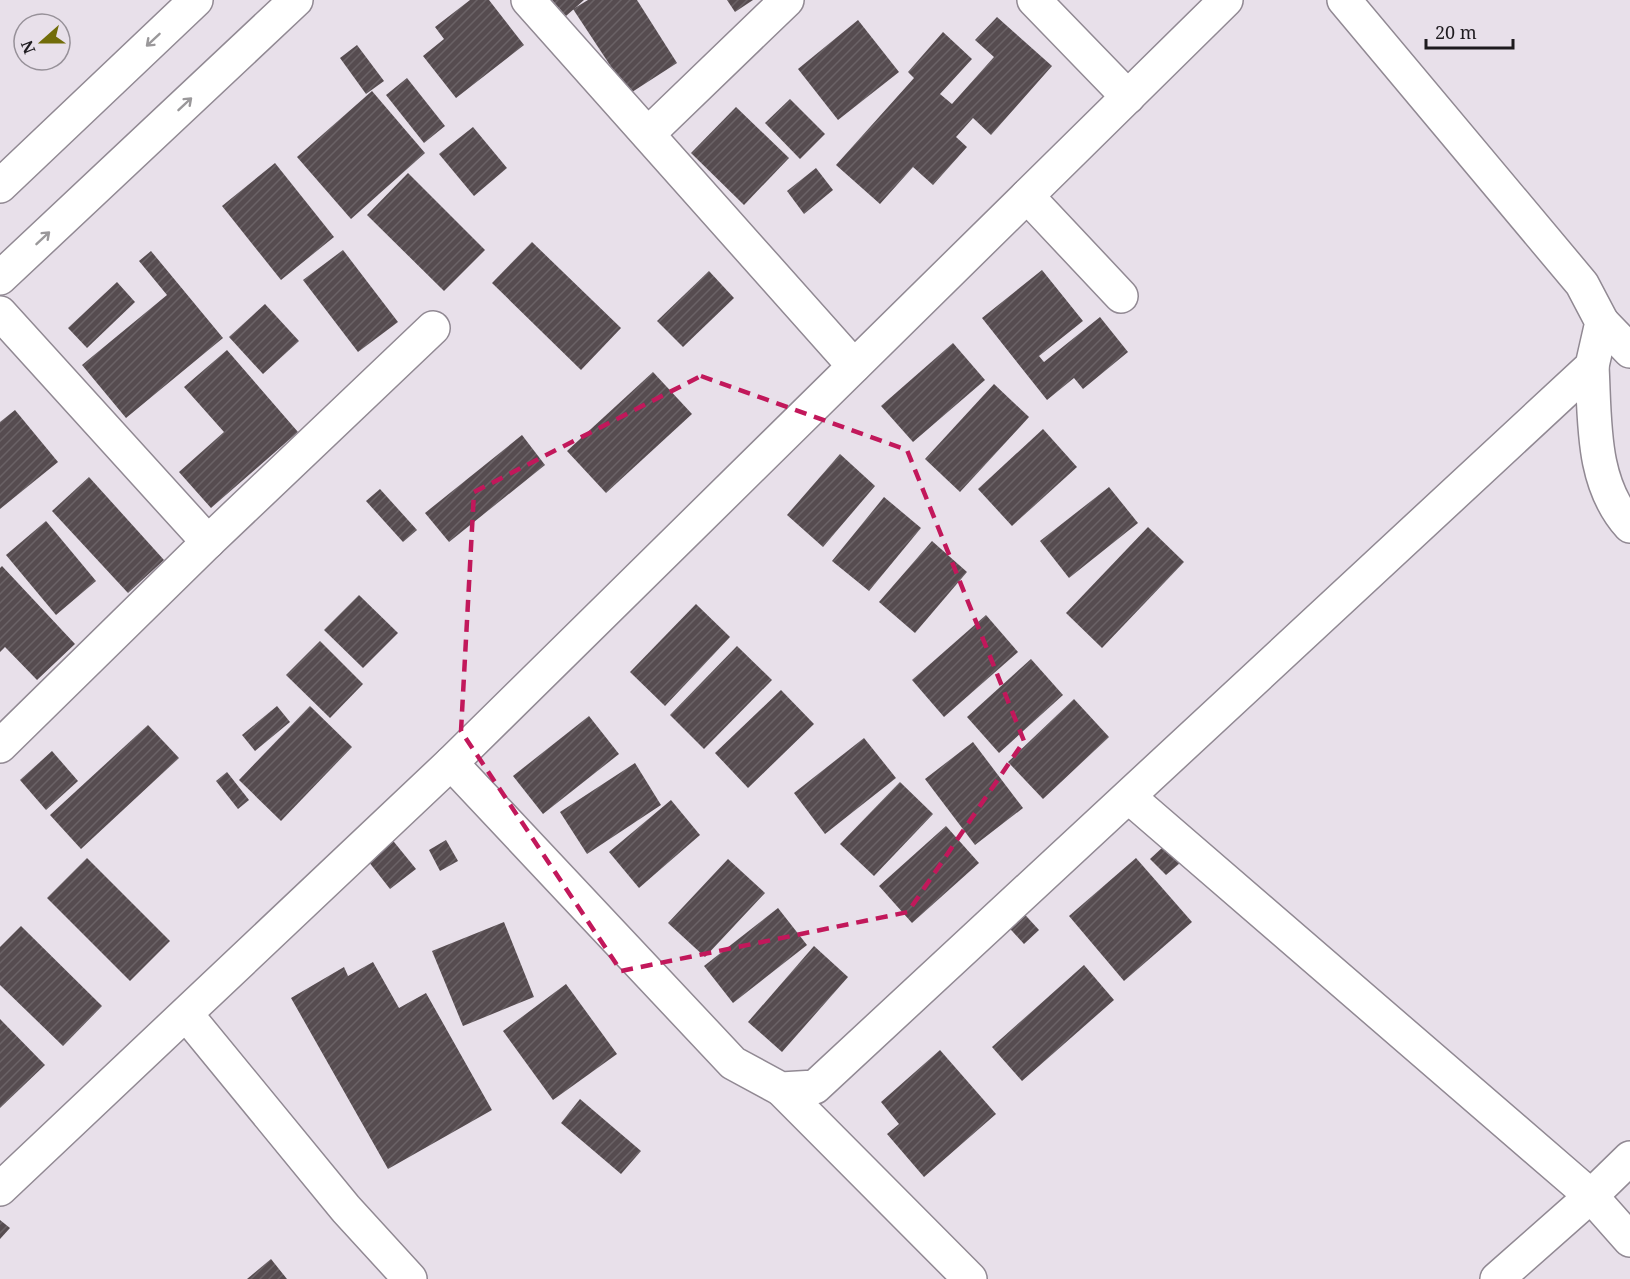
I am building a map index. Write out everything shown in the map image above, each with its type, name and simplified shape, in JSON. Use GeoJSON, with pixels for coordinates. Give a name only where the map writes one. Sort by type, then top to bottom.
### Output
{"type":"FeatureCollection","features":[{"type":"Feature","properties":{"kind":"street"},"geometry":{"type":"LineString","coordinates":[[0,186],[196,0]]}},
{"type":"Feature","properties":{"kind":"street"},"geometry":{"type":"LineString","coordinates":[[0,278],[296,0]]}},
{"type":"Feature","properties":{"kind":"street"},"geometry":{"type":"LineString","coordinates":[[528,0],[854,366]]}},
{"type":"Feature","properties":{"kind":"street"},"geometry":{"type":"LineString","coordinates":[[648,135],[787,0]]}},
{"type":"Feature","properties":{"kind":"street"},"geometry":{"type":"LineString","coordinates":[[1034,0],[1128,97]]}},
{"type":"Feature","properties":{"kind":"street"},"geometry":{"type":"LineString","coordinates":[[0,1189],[451,763],[1226,0]]}},
{"type":"Feature","properties":{"kind":"street"},"geometry":{"type":"LineString","coordinates":[[1344,0],[1582,284],[1602,322],[1630,351]]}},
{"type":"Feature","properties":{"kind":"street"},"geometry":{"type":"LineString","coordinates":[[1027,196],[1120,296]]}},
{"type":"Feature","properties":{"kind":"street"},"geometry":{"type":"LineString","coordinates":[[0,313],[208,542]]}},
{"type":"Feature","properties":{"kind":"street"},"geometry":{"type":"LineString","coordinates":[[1602,322],[1592,366],[1597,450],[1605,484],[1619,514],[1630,526]]}},
{"type":"Feature","properties":{"kind":"street"},"geometry":{"type":"LineString","coordinates":[[0,746],[208,542],[433,328]]}},
{"type":"Feature","properties":{"kind":"street"},"geometry":{"type":"LineString","coordinates":[[781,1089],[815,1088],[1592,366]]}},
{"type":"Feature","properties":{"kind":"street"},"geometry":{"type":"LineString","coordinates":[[451,763],[733,1063],[781,1089],[970,1279]]}},
{"type":"Feature","properties":{"kind":"street"},"geometry":{"type":"LineString","coordinates":[[1128,797],[1591,1196],[1630,1240]]}},
{"type":"Feature","properties":{"kind":"street"},"geometry":{"type":"LineString","coordinates":[[186,1014],[346,1209],[410,1279]]}},
{"type":"Feature","properties":{"kind":"street"},"geometry":{"type":"LineString","coordinates":[[1497,1279],[1591,1196],[1630,1158]]}},
{"type":"Feature","properties":{"kind":"highlighted area"},"geometry":{"type":"Polygon","coordinates":[[[701,376],[907,450],[1024,741],[908,912],[621,971],[461,731],[474,492],[701,376]]]}},
{"type":"Feature","properties":{"kind":"building"},"geometry":{"type":"Polygon","coordinates":[[[470,0],[489,0],[524,45],[456,98],[423,56],[444,39],[435,27],[470,0]]]}},
{"type":"Feature","properties":{"kind":"building"},"geometry":{"type":"Polygon","coordinates":[[[552,0],[584,0],[566,16],[552,0]]]}},
{"type":"Feature","properties":{"kind":"building"},"geometry":{"type":"Polygon","coordinates":[[[588,0],[637,0],[677,63],[629,94],[573,9],[588,0]]]}},
{"type":"Feature","properties":{"kind":"building"},"geometry":{"type":"Polygon","coordinates":[[[727,0],[753,0],[735,12],[727,0]]]}},
{"type":"Feature","properties":{"kind":"building"},"geometry":{"type":"Polygon","coordinates":[[[997,17],[1052,66],[991,135],[973,118],[956,137],[967,147],[933,185],[913,167],[880,204],[836,165],[914,78],[908,72],[943,32],[972,59],[940,94],[952,104],[994,57],[975,40],[997,17]]]}},
{"type":"Feature","properties":{"kind":"building"},"geometry":{"type":"Polygon","coordinates":[[[858,20],[899,72],[838,120],[798,69],[858,20]]]}},
{"type":"Feature","properties":{"kind":"building"},"geometry":{"type":"Polygon","coordinates":[[[357,45],[384,81],[366,94],[340,58],[357,45]]]}},
{"type":"Feature","properties":{"kind":"building"},"geometry":{"type":"Polygon","coordinates":[[[407,78],[445,126],[424,143],[386,95],[407,78]]]}},
{"type":"Feature","properties":{"kind":"building"},"geometry":{"type":"Polygon","coordinates":[[[372,91],[425,153],[351,219],[297,157],[372,91]]]}},
{"type":"Feature","properties":{"kind":"building"},"geometry":{"type":"Polygon","coordinates":[[[790,99],[825,134],[800,159],[765,123],[790,99]]]}},
{"type":"Feature","properties":{"kind":"building"},"geometry":{"type":"Polygon","coordinates":[[[736,107],[789,158],[744,205],[691,153],[736,107]]]}},
{"type":"Feature","properties":{"kind":"building"},"geometry":{"type":"Polygon","coordinates":[[[473,127],[507,168],[474,196],[439,154],[473,127]]]}},
{"type":"Feature","properties":{"kind":"building"},"geometry":{"type":"Polygon","coordinates":[[[275,163],[334,237],[281,280],[222,206],[275,163]]]}},
{"type":"Feature","properties":{"kind":"building"},"geometry":{"type":"Polygon","coordinates":[[[816,168],[833,190],[804,214],[787,191],[816,168]]]}},
{"type":"Feature","properties":{"kind":"building"},"geometry":{"type":"Polygon","coordinates":[[[408,173],[485,250],[444,291],[367,215],[408,173]]]}},
{"type":"Feature","properties":{"kind":"building"},"geometry":{"type":"Polygon","coordinates":[[[532,242],[621,328],[581,370],[492,283],[532,242]]]}},
{"type":"Feature","properties":{"kind":"building"},"geometry":{"type":"Polygon","coordinates":[[[343,250],[398,322],[358,352],[303,280],[343,250]]]}},
{"type":"Feature","properties":{"kind":"building"},"geometry":{"type":"Polygon","coordinates":[[[151,251],[223,338],[126,418],[82,365],[167,295],[139,261],[151,251]]]}},
{"type":"Feature","properties":{"kind":"building"},"geometry":{"type":"Polygon","coordinates":[[[1042,270],[1083,321],[1039,356],[1044,362],[1100,317],[1128,352],[1083,389],[1074,378],[1047,400],[982,318],[1042,270]]]}},
{"type":"Feature","properties":{"kind":"building"},"geometry":{"type":"Polygon","coordinates":[[[709,271],[734,298],[683,347],[657,321],[709,271]]]}},
{"type":"Feature","properties":{"kind":"building"},"geometry":{"type":"Polygon","coordinates":[[[117,282],[135,302],[87,348],[68,328],[117,282]]]}},
{"type":"Feature","properties":{"kind":"building"},"geometry":{"type":"Polygon","coordinates":[[[265,304],[299,341],[263,374],[229,337],[265,304]]]}},
{"type":"Feature","properties":{"kind":"building"},"geometry":{"type":"Polygon","coordinates":[[[953,343],[985,380],[913,442],[881,406],[953,343]]]}},
{"type":"Feature","properties":{"kind":"building"},"geometry":{"type":"Polygon","coordinates":[[[227,350],[298,432],[211,508],[179,472],[224,432],[184,387],[227,350]]]}},
{"type":"Feature","properties":{"kind":"building"},"geometry":{"type":"Polygon","coordinates":[[[653,372],[692,414],[606,493],[567,451],[653,372]]]}},
{"type":"Feature","properties":{"kind":"building"},"geometry":{"type":"Polygon","coordinates":[[[994,384],[1029,417],[960,492],[925,459],[994,384]]]}},
{"type":"Feature","properties":{"kind":"building"},"geometry":{"type":"Polygon","coordinates":[[[15,410],[58,462],[0,509],[0,422],[15,410]]]}},
{"type":"Feature","properties":{"kind":"building"},"geometry":{"type":"Polygon","coordinates":[[[1043,429],[1077,467],[1012,526],[978,489],[1043,429]]]}},
{"type":"Feature","properties":{"kind":"building"},"geometry":{"type":"Polygon","coordinates":[[[522,435],[545,465],[449,542],[425,513],[522,435]]]}},
{"type":"Feature","properties":{"kind":"building"},"geometry":{"type":"Polygon","coordinates":[[[840,454],[875,486],[823,547],[787,515],[840,454]]]}},
{"type":"Feature","properties":{"kind":"building"},"geometry":{"type":"Polygon","coordinates":[[[89,477],[164,560],[128,593],[52,511],[89,477]]]}},
{"type":"Feature","properties":{"kind":"building"},"geometry":{"type":"Polygon","coordinates":[[[1109,487],[1138,523],[1069,578],[1040,541],[1109,487]]]}},
{"type":"Feature","properties":{"kind":"building"},"geometry":{"type":"Polygon","coordinates":[[[380,489],[417,530],[403,542],[366,501],[380,489]]]}},
{"type":"Feature","properties":{"kind":"building"},"geometry":{"type":"Polygon","coordinates":[[[884,497],[921,528],[869,591],[832,561],[884,497]]]}},
{"type":"Feature","properties":{"kind":"building"},"geometry":{"type":"Polygon","coordinates":[[[46,521],[96,581],[56,615],[6,555],[46,521]]]}},
{"type":"Feature","properties":{"kind":"building"},"geometry":{"type":"Polygon","coordinates":[[[1148,527],[1184,562],[1102,648],[1066,613],[1148,527]]]}},
{"type":"Feature","properties":{"kind":"building"},"geometry":{"type":"Polygon","coordinates":[[[932,541],[967,572],[915,633],[879,602],[932,541]]]}},
{"type":"Feature","properties":{"kind":"building"},"geometry":{"type":"Polygon","coordinates":[[[2,566],[75,644],[37,680],[5,647],[0,652],[0,568],[2,566]]]}},
{"type":"Feature","properties":{"kind":"building"},"geometry":{"type":"Polygon","coordinates":[[[359,595],[398,633],[363,668],[324,630],[359,595]]]}},
{"type":"Feature","properties":{"kind":"building"},"geometry":{"type":"Polygon","coordinates":[[[696,604],[730,637],[665,706],[630,672],[696,604]]]}},
{"type":"Feature","properties":{"kind":"building"},"geometry":{"type":"Polygon","coordinates":[[[986,615],[1018,652],[944,717],[912,680],[986,615]]]}},
{"type":"Feature","properties":{"kind":"building"},"geometry":{"type":"Polygon","coordinates":[[[320,641],[363,684],[330,718],[286,675],[320,641]]]}},
{"type":"Feature","properties":{"kind":"building"},"geometry":{"type":"Polygon","coordinates":[[[737,646],[772,680],[704,749],[670,715],[737,646]]]}},
{"type":"Feature","properties":{"kind":"building"},"geometry":{"type":"Polygon","coordinates":[[[1031,659],[1063,695],[999,753],[967,717],[1031,659]]]}},
{"type":"Feature","properties":{"kind":"building"},"geometry":{"type":"Polygon","coordinates":[[[781,690],[814,724],[748,788],[715,753],[781,690]]]}},
{"type":"Feature","properties":{"kind":"building"},"geometry":{"type":"Polygon","coordinates":[[[1074,699],[1109,737],[1043,799],[1008,762],[1074,699]]]}},
{"type":"Feature","properties":{"kind":"building"},"geometry":{"type":"Polygon","coordinates":[[[277,706],[290,722],[255,751],[242,735],[277,706]]]}},
{"type":"Feature","properties":{"kind":"building"},"geometry":{"type":"Polygon","coordinates":[[[310,706],[352,747],[281,821],[239,780],[310,706]]]}},
{"type":"Feature","properties":{"kind":"building"},"geometry":{"type":"Polygon","coordinates":[[[589,716],[619,754],[543,814],[513,776],[589,716]]]}},
{"type":"Feature","properties":{"kind":"building"},"geometry":{"type":"Polygon","coordinates":[[[148,725],[179,758],[81,849],[50,815],[148,725]]]}},
{"type":"Feature","properties":{"kind":"building"},"geometry":{"type":"Polygon","coordinates":[[[864,738],[896,778],[825,834],[794,793],[864,738]]]}},
{"type":"Feature","properties":{"kind":"building"},"geometry":{"type":"Polygon","coordinates":[[[973,742],[1023,808],[975,845],[925,779],[973,742]]]}},
{"type":"Feature","properties":{"kind":"building"},"geometry":{"type":"Polygon","coordinates":[[[52,751],[78,781],[46,810],[20,780],[52,751]]]}},
{"type":"Feature","properties":{"kind":"building"},"geometry":{"type":"Polygon","coordinates":[[[635,763],[661,805],[587,854],[560,812],[635,763]]]}},
{"type":"Feature","properties":{"kind":"building"},"geometry":{"type":"Polygon","coordinates":[[[227,772],[249,800],[238,809],[216,781],[227,772]]]}},
{"type":"Feature","properties":{"kind":"building"},"geometry":{"type":"Polygon","coordinates":[[[900,782],[933,814],[874,876],[840,844],[900,782]]]}},
{"type":"Feature","properties":{"kind":"building"},"geometry":{"type":"Polygon","coordinates":[[[671,800],[700,835],[639,888],[609,852],[671,800]]]}},
{"type":"Feature","properties":{"kind":"building"},"geometry":{"type":"Polygon","coordinates":[[[946,826],[979,863],[912,923],[879,886],[946,826]]]}},
{"type":"Feature","properties":{"kind":"building"},"geometry":{"type":"Polygon","coordinates":[[[390,837],[416,869],[390,889],[365,857],[390,837]]]}},
{"type":"Feature","properties":{"kind":"building"},"geometry":{"type":"Polygon","coordinates":[[[446,840],[458,861],[440,871],[429,850],[446,840]]]}},
{"type":"Feature","properties":{"kind":"building"},"geometry":{"type":"Polygon","coordinates":[[[1164,846],[1180,863],[1166,875],[1150,859],[1164,846]]]}},
{"type":"Feature","properties":{"kind":"building"},"geometry":{"type":"Polygon","coordinates":[[[87,858],[170,941],[130,981],[47,898],[87,858]]]}},
{"type":"Feature","properties":{"kind":"building"},"geometry":{"type":"Polygon","coordinates":[[[1136,858],[1192,922],[1124,981],[1069,916],[1136,858]]]}},
{"type":"Feature","properties":{"kind":"building"},"geometry":{"type":"Polygon","coordinates":[[[728,859],[765,893],[705,957],[668,923],[728,859]]]}},
{"type":"Feature","properties":{"kind":"building"},"geometry":{"type":"Polygon","coordinates":[[[1017,906],[1039,930],[1024,944],[1002,920],[1017,906]]]}},
{"type":"Feature","properties":{"kind":"building"},"geometry":{"type":"Polygon","coordinates":[[[778,908],[807,945],[733,1003],[704,966],[778,908]]]}},
{"type":"Feature","properties":{"kind":"building"},"geometry":{"type":"Polygon","coordinates":[[[504,922],[534,997],[463,1026],[432,951],[504,922]]]}},
{"type":"Feature","properties":{"kind":"building"},"geometry":{"type":"Polygon","coordinates":[[[21,926],[102,1006],[63,1046],[0,985],[0,947],[21,926]]]}},
{"type":"Feature","properties":{"kind":"building"},"geometry":{"type":"Polygon","coordinates":[[[814,946],[848,977],[782,1052],[748,1022],[814,946]]]}},
{"type":"Feature","properties":{"kind":"building"},"geometry":{"type":"Polygon","coordinates":[[[373,962],[399,1008],[426,993],[492,1110],[388,1169],[291,998],[344,967],[348,976],[373,962]]]}},
{"type":"Feature","properties":{"kind":"building"},"geometry":{"type":"Polygon","coordinates":[[[1084,965],[1114,1000],[1022,1081],[992,1047],[1084,965]]]}},
{"type":"Feature","properties":{"kind":"building"},"geometry":{"type":"Polygon","coordinates":[[[566,984],[617,1054],[553,1100],[503,1031],[566,984]]]}},
{"type":"Feature","properties":{"kind":"building"},"geometry":{"type":"Polygon","coordinates":[[[0,1019],[45,1065],[0,1108],[0,1019]]]}},
{"type":"Feature","properties":{"kind":"building"},"geometry":{"type":"Polygon","coordinates":[[[940,1050],[996,1114],[924,1177],[887,1134],[899,1124],[881,1102],[940,1050]]]}},
{"type":"Feature","properties":{"kind":"building"},"geometry":{"type":"Polygon","coordinates":[[[580,1099],[641,1151],[621,1174],[561,1123],[580,1099]]]}},
{"type":"Feature","properties":{"kind":"building"},"geometry":{"type":"Polygon","coordinates":[[[0,1220],[10,1228],[0,1239],[0,1220]]]}},
{"type":"Feature","properties":{"kind":"building"},"geometry":{"type":"Polygon","coordinates":[[[271,1259],[287,1279],[247,1279],[271,1259]]]}}]}
